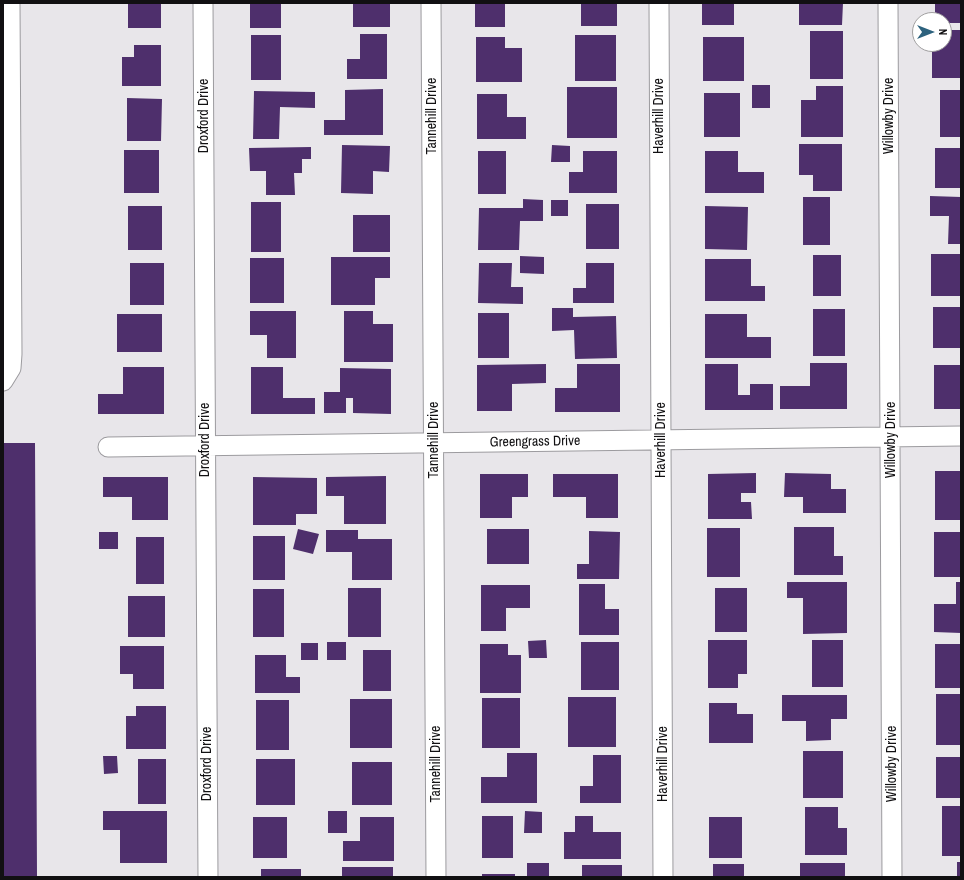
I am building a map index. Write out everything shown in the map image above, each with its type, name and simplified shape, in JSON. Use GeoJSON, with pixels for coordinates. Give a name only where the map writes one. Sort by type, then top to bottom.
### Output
{"type":"FeatureCollection","features":[{"type":"Feature","properties":{"kind":"street"},"geometry":{"type":"LineString","coordinates":[[4,380],[11,368],[12,354],[7,213],[6,66],[10,3]]}},
{"type":"Feature","properties":{"kind":"street","name":"Droxford Drive"},"geometry":{"type":"LineString","coordinates":[[203,3],[208,877]]}},
{"type":"Feature","properties":{"kind":"street","name":"Tannehill Drive"},"geometry":{"type":"LineString","coordinates":[[431,3],[436,877]]}},
{"type":"Feature","properties":{"kind":"street","name":"Haverhill Drive"},"geometry":{"type":"LineString","coordinates":[[659,3],[663,877]]}},
{"type":"Feature","properties":{"kind":"street","name":"Willowby Drive"},"geometry":{"type":"LineString","coordinates":[[888,3],[892,877]]}},
{"type":"Feature","properties":{"kind":"street","name":"Greengrass Drive"},"geometry":{"type":"LineString","coordinates":[[108,447],[961,436]]}},
{"type":"Feature","properties":{"kind":"building"},"geometry":{"type":"Polygon","coordinates":[[[128,3],[161,3],[161,28],[128,28],[128,3]]]}},
{"type":"Feature","properties":{"kind":"building"},"geometry":{"type":"Polygon","coordinates":[[[250,3],[281,3],[281,28],[250,28],[250,3]]]}},
{"type":"Feature","properties":{"kind":"building"},"geometry":{"type":"Polygon","coordinates":[[[353,3],[390,3],[390,27],[353,27],[353,3]]]}},
{"type":"Feature","properties":{"kind":"building"},"geometry":{"type":"Polygon","coordinates":[[[475,3],[505,3],[505,27],[475,27],[475,3]]]}},
{"type":"Feature","properties":{"kind":"building"},"geometry":{"type":"Polygon","coordinates":[[[581,3],[617,3],[617,26],[581,26],[581,3]]]}},
{"type":"Feature","properties":{"kind":"building"},"geometry":{"type":"Polygon","coordinates":[[[702,3],[734,3],[734,25],[702,25],[702,3]]]}},
{"type":"Feature","properties":{"kind":"building"},"geometry":{"type":"Polygon","coordinates":[[[799,3],[843,3],[842,25],[799,25],[799,3]]]}},
{"type":"Feature","properties":{"kind":"building"},"geometry":{"type":"Polygon","coordinates":[[[935,3],[961,3],[961,23],[952,23],[952,12],[935,12],[935,3]]]}},
{"type":"Feature","properties":{"kind":"building"},"geometry":{"type":"Polygon","coordinates":[[[952,30],[961,30],[961,78],[932,78],[932,52],[952,52],[952,30]]]}},
{"type":"Feature","properties":{"kind":"building"},"geometry":{"type":"Polygon","coordinates":[[[810,31],[843,31],[843,79],[810,79],[810,31]]]}},
{"type":"Feature","properties":{"kind":"building"},"geometry":{"type":"Polygon","coordinates":[[[360,34],[387,34],[387,79],[347,79],[347,59],[360,59],[360,34]]]}},
{"type":"Feature","properties":{"kind":"building"},"geometry":{"type":"Polygon","coordinates":[[[251,35],[281,35],[281,80],[251,80],[251,35]]]}},
{"type":"Feature","properties":{"kind":"building"},"geometry":{"type":"Polygon","coordinates":[[[575,35],[616,35],[616,81],[575,81],[575,35]]]}},
{"type":"Feature","properties":{"kind":"building"},"geometry":{"type":"Polygon","coordinates":[[[476,37],[505,37],[505,48],[522,48],[522,82],[476,82],[476,37]]]}},
{"type":"Feature","properties":{"kind":"building"},"geometry":{"type":"Polygon","coordinates":[[[703,37],[744,37],[744,81],[703,81],[703,37]]]}},
{"type":"Feature","properties":{"kind":"building"},"geometry":{"type":"Polygon","coordinates":[[[134,45],[161,45],[161,86],[122,86],[122,57],[134,57],[134,45]]]}},
{"type":"Feature","properties":{"kind":"building"},"geometry":{"type":"Polygon","coordinates":[[[752,85],[770,85],[770,108],[752,108],[752,85]]]}},
{"type":"Feature","properties":{"kind":"building"},"geometry":{"type":"Polygon","coordinates":[[[816,86],[843,86],[843,137],[801,137],[801,100],[816,100],[816,86]]]}},
{"type":"Feature","properties":{"kind":"building"},"geometry":{"type":"Polygon","coordinates":[[[567,87],[617,87],[617,138],[567,138],[567,87]]]}},
{"type":"Feature","properties":{"kind":"building"},"geometry":{"type":"Polygon","coordinates":[[[383,89],[383,135],[324,135],[324,120],[345,120],[345,90],[383,89]]]}},
{"type":"Feature","properties":{"kind":"building"},"geometry":{"type":"Polygon","coordinates":[[[940,90],[961,90],[961,137],[940,137],[940,90]]]}},
{"type":"Feature","properties":{"kind":"building"},"geometry":{"type":"Polygon","coordinates":[[[254,91],[315,92],[315,108],[280,107],[279,139],[253,139],[254,91]]]}},
{"type":"Feature","properties":{"kind":"building"},"geometry":{"type":"Polygon","coordinates":[[[704,93],[740,93],[740,137],[704,137],[704,93]]]}},
{"type":"Feature","properties":{"kind":"building"},"geometry":{"type":"Polygon","coordinates":[[[477,94],[507,94],[507,117],[526,117],[526,139],[477,139],[477,94]]]}},
{"type":"Feature","properties":{"kind":"building"},"geometry":{"type":"Polygon","coordinates":[[[127,98],[162,99],[161,141],[127,141],[127,98]]]}},
{"type":"Feature","properties":{"kind":"building"},"geometry":{"type":"Polygon","coordinates":[[[799,144],[842,144],[842,191],[813,191],[813,175],[799,175],[799,144]]]}},
{"type":"Feature","properties":{"kind":"building"},"geometry":{"type":"Polygon","coordinates":[[[342,145],[390,146],[389,172],[373,171],[373,194],[341,193],[342,145]]]}},
{"type":"Feature","properties":{"kind":"building"},"geometry":{"type":"Polygon","coordinates":[[[552,145],[570,146],[570,162],[551,162],[552,145]]]}},
{"type":"Feature","properties":{"kind":"building"},"geometry":{"type":"Polygon","coordinates":[[[311,147],[311,159],[302,159],[302,173],[294,173],[295,195],[266,195],[266,171],[250,171],[249,148],[311,147]]]}},
{"type":"Feature","properties":{"kind":"building"},"geometry":{"type":"Polygon","coordinates":[[[935,148],[961,148],[961,188],[935,188],[935,148]]]}},
{"type":"Feature","properties":{"kind":"building"},"geometry":{"type":"Polygon","coordinates":[[[124,150],[159,150],[159,193],[124,193],[124,150]]]}},
{"type":"Feature","properties":{"kind":"building"},"geometry":{"type":"Polygon","coordinates":[[[478,151],[506,151],[506,194],[478,194],[478,151]]]}},
{"type":"Feature","properties":{"kind":"building"},"geometry":{"type":"Polygon","coordinates":[[[583,151],[617,151],[617,193],[569,193],[569,172],[583,172],[583,151]]]}},
{"type":"Feature","properties":{"kind":"building"},"geometry":{"type":"Polygon","coordinates":[[[705,151],[738,151],[738,172],[764,172],[764,193],[705,193],[705,151]]]}},
{"type":"Feature","properties":{"kind":"building"},"geometry":{"type":"Polygon","coordinates":[[[930,196],[961,197],[961,244],[948,244],[949,216],[930,216],[930,196]]]}},
{"type":"Feature","properties":{"kind":"building"},"geometry":{"type":"Polygon","coordinates":[[[803,197],[830,197],[830,245],[803,245],[803,197]]]}},
{"type":"Feature","properties":{"kind":"building"},"geometry":{"type":"Polygon","coordinates":[[[523,199],[543,200],[543,221],[520,221],[519,250],[478,250],[479,208],[523,208],[523,199]]]}},
{"type":"Feature","properties":{"kind":"building"},"geometry":{"type":"Polygon","coordinates":[[[551,200],[568,200],[568,216],[551,216],[551,200]]]}},
{"type":"Feature","properties":{"kind":"building"},"geometry":{"type":"Polygon","coordinates":[[[251,202],[281,202],[281,252],[251,252],[251,202]]]}},
{"type":"Feature","properties":{"kind":"building"},"geometry":{"type":"Polygon","coordinates":[[[586,204],[619,204],[619,249],[586,249],[586,204]]]}},
{"type":"Feature","properties":{"kind":"building"},"geometry":{"type":"Polygon","coordinates":[[[128,206],[162,206],[162,250],[128,250],[128,206]]]}},
{"type":"Feature","properties":{"kind":"building"},"geometry":{"type":"Polygon","coordinates":[[[705,206],[748,207],[747,250],[705,249],[705,206]]]}},
{"type":"Feature","properties":{"kind":"building"},"geometry":{"type":"Polygon","coordinates":[[[353,215],[390,215],[390,252],[353,252],[353,215]]]}},
{"type":"Feature","properties":{"kind":"building"},"geometry":{"type":"Polygon","coordinates":[[[931,254],[961,254],[961,296],[931,296],[931,254]]]}},
{"type":"Feature","properties":{"kind":"building"},"geometry":{"type":"Polygon","coordinates":[[[813,255],[841,255],[841,296],[813,296],[813,255]]]}},
{"type":"Feature","properties":{"kind":"building"},"geometry":{"type":"Polygon","coordinates":[[[520,256],[544,257],[544,274],[520,273],[520,256]]]}},
{"type":"Feature","properties":{"kind":"building"},"geometry":{"type":"Polygon","coordinates":[[[331,257],[390,257],[390,278],[375,278],[375,305],[331,305],[331,257]]]}},
{"type":"Feature","properties":{"kind":"building"},"geometry":{"type":"Polygon","coordinates":[[[250,258],[284,258],[284,303],[250,303],[250,258]]]}},
{"type":"Feature","properties":{"kind":"building"},"geometry":{"type":"Polygon","coordinates":[[[705,259],[751,259],[751,286],[765,286],[765,301],[705,301],[705,259]]]}},
{"type":"Feature","properties":{"kind":"building"},"geometry":{"type":"Polygon","coordinates":[[[130,263],[164,263],[164,305],[130,305],[130,263]]]}},
{"type":"Feature","properties":{"kind":"building"},"geometry":{"type":"Polygon","coordinates":[[[479,263],[512,263],[511,287],[523,287],[523,304],[478,303],[479,263]]]}},
{"type":"Feature","properties":{"kind":"building"},"geometry":{"type":"Polygon","coordinates":[[[586,263],[614,263],[614,303],[573,303],[573,288],[586,288],[586,263]]]}},
{"type":"Feature","properties":{"kind":"building"},"geometry":{"type":"Polygon","coordinates":[[[933,307],[961,307],[961,348],[933,348],[933,307]]]}},
{"type":"Feature","properties":{"kind":"building"},"geometry":{"type":"Polygon","coordinates":[[[552,308],[573,308],[573,317],[616,316],[617,358],[575,359],[574,330],[552,331],[552,308]]]}},
{"type":"Feature","properties":{"kind":"building"},"geometry":{"type":"Polygon","coordinates":[[[813,309],[845,309],[845,356],[813,356],[813,309]]]}},
{"type":"Feature","properties":{"kind":"building"},"geometry":{"type":"Polygon","coordinates":[[[250,311],[296,311],[296,358],[267,358],[267,335],[250,335],[250,311]]]}},
{"type":"Feature","properties":{"kind":"building"},"geometry":{"type":"Polygon","coordinates":[[[344,311],[373,311],[373,324],[393,324],[393,362],[344,362],[344,311]]]}},
{"type":"Feature","properties":{"kind":"building"},"geometry":{"type":"Polygon","coordinates":[[[478,313],[509,313],[509,358],[478,358],[478,313]]]}},
{"type":"Feature","properties":{"kind":"building"},"geometry":{"type":"Polygon","coordinates":[[[117,314],[162,314],[162,352],[117,352],[117,314]]]}},
{"type":"Feature","properties":{"kind":"building"},"geometry":{"type":"Polygon","coordinates":[[[705,314],[747,314],[747,337],[771,337],[771,358],[705,358],[705,314]]]}},
{"type":"Feature","properties":{"kind":"building"},"geometry":{"type":"Polygon","coordinates":[[[810,363],[847,363],[847,409],[780,409],[780,386],[810,386],[810,363]]]}},
{"type":"Feature","properties":{"kind":"building"},"geometry":{"type":"Polygon","coordinates":[[[546,364],[546,383],[512,384],[512,411],[477,411],[477,365],[546,364]]]}},
{"type":"Feature","properties":{"kind":"building"},"geometry":{"type":"Polygon","coordinates":[[[577,364],[620,364],[620,412],[555,412],[555,388],[577,388],[577,364]]]}},
{"type":"Feature","properties":{"kind":"building"},"geometry":{"type":"Polygon","coordinates":[[[705,364],[738,364],[738,395],[750,395],[750,384],[773,384],[773,410],[705,410],[705,364]]]}},
{"type":"Feature","properties":{"kind":"building"},"geometry":{"type":"Polygon","coordinates":[[[934,365],[961,365],[961,409],[934,409],[934,365]]]}},
{"type":"Feature","properties":{"kind":"building"},"geometry":{"type":"Polygon","coordinates":[[[123,367],[164,367],[164,414],[98,414],[98,394],[123,394],[123,367]]]}},
{"type":"Feature","properties":{"kind":"building"},"geometry":{"type":"Polygon","coordinates":[[[251,367],[283,367],[283,398],[315,398],[315,414],[251,414],[251,367]]]}},
{"type":"Feature","properties":{"kind":"building"},"geometry":{"type":"Polygon","coordinates":[[[340,368],[391,369],[391,414],[353,413],[353,398],[346,398],[346,413],[324,413],[324,392],[340,392],[340,368]]]}},
{"type":"Feature","properties":{"kind":"building"},"geometry":{"type":"Polygon","coordinates":[[[3,443],[35,443],[37,877],[3,877],[3,443]]]}},
{"type":"Feature","properties":{"kind":"building"},"geometry":{"type":"Polygon","coordinates":[[[935,471],[961,471],[961,520],[935,520],[935,471]]]}},
{"type":"Feature","properties":{"kind":"building"},"geometry":{"type":"Polygon","coordinates":[[[756,473],[756,493],[741,493],[741,502],[751,502],[752,519],[708,519],[708,474],[756,473]]]}},
{"type":"Feature","properties":{"kind":"building"},"geometry":{"type":"Polygon","coordinates":[[[785,473],[831,474],[831,489],[846,489],[846,513],[803,513],[803,497],[784,497],[785,473]]]}},
{"type":"Feature","properties":{"kind":"building"},"geometry":{"type":"Polygon","coordinates":[[[480,474],[528,474],[528,497],[512,497],[512,518],[480,518],[480,474]]]}},
{"type":"Feature","properties":{"kind":"building"},"geometry":{"type":"Polygon","coordinates":[[[553,474],[618,474],[618,518],[586,518],[586,497],[553,497],[553,474]]]}},
{"type":"Feature","properties":{"kind":"building"},"geometry":{"type":"Polygon","coordinates":[[[386,476],[386,524],[344,524],[344,496],[326,496],[326,477],[386,476]]]}},
{"type":"Feature","properties":{"kind":"building"},"geometry":{"type":"Polygon","coordinates":[[[103,477],[168,477],[168,520],[132,520],[132,497],[103,497],[103,477]]]}},
{"type":"Feature","properties":{"kind":"building"},"geometry":{"type":"Polygon","coordinates":[[[253,477],[317,478],[317,514],[296,514],[296,525],[253,525],[253,477]]]}},
{"type":"Feature","properties":{"kind":"building"},"geometry":{"type":"Polygon","coordinates":[[[794,527],[834,527],[834,556],[843,556],[843,575],[794,575],[794,527]]]}},
{"type":"Feature","properties":{"kind":"building"},"geometry":{"type":"Polygon","coordinates":[[[707,528],[740,528],[740,577],[707,577],[707,528]]]}},
{"type":"Feature","properties":{"kind":"building"},"geometry":{"type":"Polygon","coordinates":[[[298,529],[319,534],[313,554],[293,549],[298,529]]]}},
{"type":"Feature","properties":{"kind":"building"},"geometry":{"type":"Polygon","coordinates":[[[487,529],[529,529],[529,564],[487,564],[487,529]]]}},
{"type":"Feature","properties":{"kind":"building"},"geometry":{"type":"Polygon","coordinates":[[[326,530],[358,530],[358,539],[392,539],[392,580],[352,580],[352,552],[326,552],[326,530]]]}},
{"type":"Feature","properties":{"kind":"building"},"geometry":{"type":"Polygon","coordinates":[[[589,531],[620,532],[619,579],[577,579],[577,564],[589,564],[589,531]]]}},
{"type":"Feature","properties":{"kind":"building"},"geometry":{"type":"Polygon","coordinates":[[[99,532],[118,532],[118,549],[99,549],[99,532]]]}},
{"type":"Feature","properties":{"kind":"building"},"geometry":{"type":"Polygon","coordinates":[[[934,532],[961,532],[961,577],[934,577],[934,532]]]}},
{"type":"Feature","properties":{"kind":"building"},"geometry":{"type":"Polygon","coordinates":[[[253,536],[285,536],[285,580],[253,580],[253,536]]]}},
{"type":"Feature","properties":{"kind":"building"},"geometry":{"type":"Polygon","coordinates":[[[136,537],[164,537],[164,584],[136,584],[136,537]]]}},
{"type":"Feature","properties":{"kind":"building"},"geometry":{"type":"Polygon","coordinates":[[[787,582],[847,582],[847,633],[803,634],[803,598],[787,598],[787,582]]]}},
{"type":"Feature","properties":{"kind":"building"},"geometry":{"type":"Polygon","coordinates":[[[956,582],[961,582],[961,633],[934,632],[934,604],[956,604],[956,582]]]}},
{"type":"Feature","properties":{"kind":"building"},"geometry":{"type":"Polygon","coordinates":[[[579,584],[605,584],[605,609],[619,609],[619,635],[579,635],[579,584]]]}},
{"type":"Feature","properties":{"kind":"building"},"geometry":{"type":"Polygon","coordinates":[[[481,585],[530,585],[530,608],[506,608],[506,631],[481,631],[481,585]]]}},
{"type":"Feature","properties":{"kind":"building"},"geometry":{"type":"Polygon","coordinates":[[[348,588],[381,588],[381,637],[348,637],[348,588]]]}},
{"type":"Feature","properties":{"kind":"building"},"geometry":{"type":"Polygon","coordinates":[[[715,588],[747,588],[747,632],[715,632],[715,588]]]}},
{"type":"Feature","properties":{"kind":"building"},"geometry":{"type":"Polygon","coordinates":[[[253,589],[284,589],[284,637],[253,637],[253,589]]]}},
{"type":"Feature","properties":{"kind":"building"},"geometry":{"type":"Polygon","coordinates":[[[128,596],[165,596],[165,637],[128,637],[128,596]]]}},
{"type":"Feature","properties":{"kind":"building"},"geometry":{"type":"Polygon","coordinates":[[[546,640],[547,658],[529,658],[528,641],[546,640]]]}},
{"type":"Feature","properties":{"kind":"building"},"geometry":{"type":"Polygon","coordinates":[[[708,640],[747,640],[747,674],[738,674],[738,688],[708,688],[708,640]]]}},
{"type":"Feature","properties":{"kind":"building"},"geometry":{"type":"Polygon","coordinates":[[[812,640],[843,640],[843,687],[812,687],[812,640]]]}},
{"type":"Feature","properties":{"kind":"building"},"geometry":{"type":"Polygon","coordinates":[[[327,642],[346,642],[346,660],[327,660],[327,642]]]}},
{"type":"Feature","properties":{"kind":"building"},"geometry":{"type":"Polygon","coordinates":[[[581,642],[619,642],[619,690],[581,690],[581,642]]]}},
{"type":"Feature","properties":{"kind":"building"},"geometry":{"type":"Polygon","coordinates":[[[301,643],[318,643],[318,660],[301,660],[301,643]]]}},
{"type":"Feature","properties":{"kind":"building"},"geometry":{"type":"Polygon","coordinates":[[[480,644],[508,644],[508,655],[521,655],[521,693],[480,693],[480,644]]]}},
{"type":"Feature","properties":{"kind":"building"},"geometry":{"type":"Polygon","coordinates":[[[935,644],[961,644],[961,688],[935,688],[935,644]]]}},
{"type":"Feature","properties":{"kind":"building"},"geometry":{"type":"Polygon","coordinates":[[[120,646],[164,646],[164,689],[133,689],[133,674],[120,674],[120,646]]]}},
{"type":"Feature","properties":{"kind":"building"},"geometry":{"type":"Polygon","coordinates":[[[363,650],[391,650],[391,691],[363,691],[363,650]]]}},
{"type":"Feature","properties":{"kind":"building"},"geometry":{"type":"Polygon","coordinates":[[[255,655],[286,655],[286,677],[300,677],[300,693],[255,693],[255,655]]]}},
{"type":"Feature","properties":{"kind":"building"},"geometry":{"type":"Polygon","coordinates":[[[936,694],[961,694],[961,745],[936,745],[936,694]]]}},
{"type":"Feature","properties":{"kind":"building"},"geometry":{"type":"Polygon","coordinates":[[[782,695],[847,695],[847,719],[831,719],[831,740],[806,741],[806,721],[782,721],[782,695]]]}},
{"type":"Feature","properties":{"kind":"building"},"geometry":{"type":"Polygon","coordinates":[[[568,697],[616,697],[616,747],[568,747],[568,697]]]}},
{"type":"Feature","properties":{"kind":"building"},"geometry":{"type":"Polygon","coordinates":[[[482,698],[520,698],[520,748],[482,748],[482,698]]]}},
{"type":"Feature","properties":{"kind":"building"},"geometry":{"type":"Polygon","coordinates":[[[350,699],[392,699],[392,748],[350,748],[350,699]]]}},
{"type":"Feature","properties":{"kind":"building"},"geometry":{"type":"Polygon","coordinates":[[[256,700],[289,700],[289,750],[256,750],[256,700]]]}},
{"type":"Feature","properties":{"kind":"building"},"geometry":{"type":"Polygon","coordinates":[[[709,703],[737,703],[737,714],[753,714],[753,743],[709,743],[709,703]]]}},
{"type":"Feature","properties":{"kind":"building"},"geometry":{"type":"Polygon","coordinates":[[[136,706],[166,706],[166,749],[126,749],[126,716],[136,716],[136,706]]]}},
{"type":"Feature","properties":{"kind":"building"},"geometry":{"type":"Polygon","coordinates":[[[803,751],[843,751],[843,798],[803,798],[803,751]]]}},
{"type":"Feature","properties":{"kind":"building"},"geometry":{"type":"Polygon","coordinates":[[[507,753],[537,753],[537,803],[481,803],[481,777],[507,777],[507,753]]]}},
{"type":"Feature","properties":{"kind":"building"},"geometry":{"type":"Polygon","coordinates":[[[593,755],[621,755],[621,803],[580,803],[580,786],[593,786],[593,755]]]}},
{"type":"Feature","properties":{"kind":"building"},"geometry":{"type":"Polygon","coordinates":[[[103,756],[117,756],[118,773],[104,774],[103,756]]]}},
{"type":"Feature","properties":{"kind":"building"},"geometry":{"type":"Polygon","coordinates":[[[936,757],[961,757],[961,798],[936,798],[936,757]]]}},
{"type":"Feature","properties":{"kind":"building"},"geometry":{"type":"Polygon","coordinates":[[[138,759],[166,759],[166,804],[138,804],[138,759]]]}},
{"type":"Feature","properties":{"kind":"building"},"geometry":{"type":"Polygon","coordinates":[[[256,759],[295,759],[295,805],[256,805],[256,759]]]}},
{"type":"Feature","properties":{"kind":"building"},"geometry":{"type":"Polygon","coordinates":[[[352,762],[392,762],[392,805],[352,805],[352,762]]]}},
{"type":"Feature","properties":{"kind":"building"},"geometry":{"type":"Polygon","coordinates":[[[942,806],[961,806],[961,856],[942,856],[942,806]]]}},
{"type":"Feature","properties":{"kind":"building"},"geometry":{"type":"Polygon","coordinates":[[[805,807],[838,807],[838,828],[847,828],[847,855],[805,855],[805,807]]]}},
{"type":"Feature","properties":{"kind":"building"},"geometry":{"type":"Polygon","coordinates":[[[103,811],[167,811],[167,863],[120,863],[120,830],[103,830],[103,811]]]}},
{"type":"Feature","properties":{"kind":"building"},"geometry":{"type":"Polygon","coordinates":[[[328,811],[347,811],[347,833],[328,833],[328,811]]]}},
{"type":"Feature","properties":{"kind":"building"},"geometry":{"type":"Polygon","coordinates":[[[525,811],[542,812],[542,833],[524,833],[525,811]]]}},
{"type":"Feature","properties":{"kind":"building"},"geometry":{"type":"Polygon","coordinates":[[[482,816],[513,816],[513,858],[482,858],[482,816]]]}},
{"type":"Feature","properties":{"kind":"building"},"geometry":{"type":"Polygon","coordinates":[[[575,816],[593,816],[593,832],[621,832],[621,859],[564,859],[564,832],[575,832],[575,816]]]}},
{"type":"Feature","properties":{"kind":"building"},"geometry":{"type":"Polygon","coordinates":[[[253,817],[287,817],[287,858],[253,858],[253,817]]]}},
{"type":"Feature","properties":{"kind":"building"},"geometry":{"type":"Polygon","coordinates":[[[360,817],[394,817],[394,861],[343,861],[343,841],[360,841],[360,817]]]}},
{"type":"Feature","properties":{"kind":"building"},"geometry":{"type":"Polygon","coordinates":[[[709,817],[742,817],[742,858],[709,858],[709,817]]]}},
{"type":"Feature","properties":{"kind":"building"},"geometry":{"type":"Polygon","coordinates":[[[957,862],[961,862],[961,877],[957,877],[957,862]]]}},
{"type":"Feature","properties":{"kind":"building"},"geometry":{"type":"Polygon","coordinates":[[[527,863],[549,863],[549,877],[527,877],[527,863]]]}},
{"type":"Feature","properties":{"kind":"building"},"geometry":{"type":"Polygon","coordinates":[[[800,863],[845,863],[845,877],[800,877],[800,863]]]}},
{"type":"Feature","properties":{"kind":"building"},"geometry":{"type":"Polygon","coordinates":[[[713,864],[744,864],[744,877],[713,877],[713,864]]]}},
{"type":"Feature","properties":{"kind":"building"},"geometry":{"type":"Polygon","coordinates":[[[582,865],[622,865],[622,877],[582,877],[582,865]]]}},
{"type":"Feature","properties":{"kind":"building"},"geometry":{"type":"Polygon","coordinates":[[[342,867],[393,867],[393,877],[342,877],[342,867]]]}},
{"type":"Feature","properties":{"kind":"building"},"geometry":{"type":"Polygon","coordinates":[[[261,869],[301,869],[301,877],[261,877],[261,869]]]}},
{"type":"Feature","properties":{"kind":"building"},"geometry":{"type":"Polygon","coordinates":[[[482,874],[515,874],[515,877],[482,877],[482,874]]]}}]}
